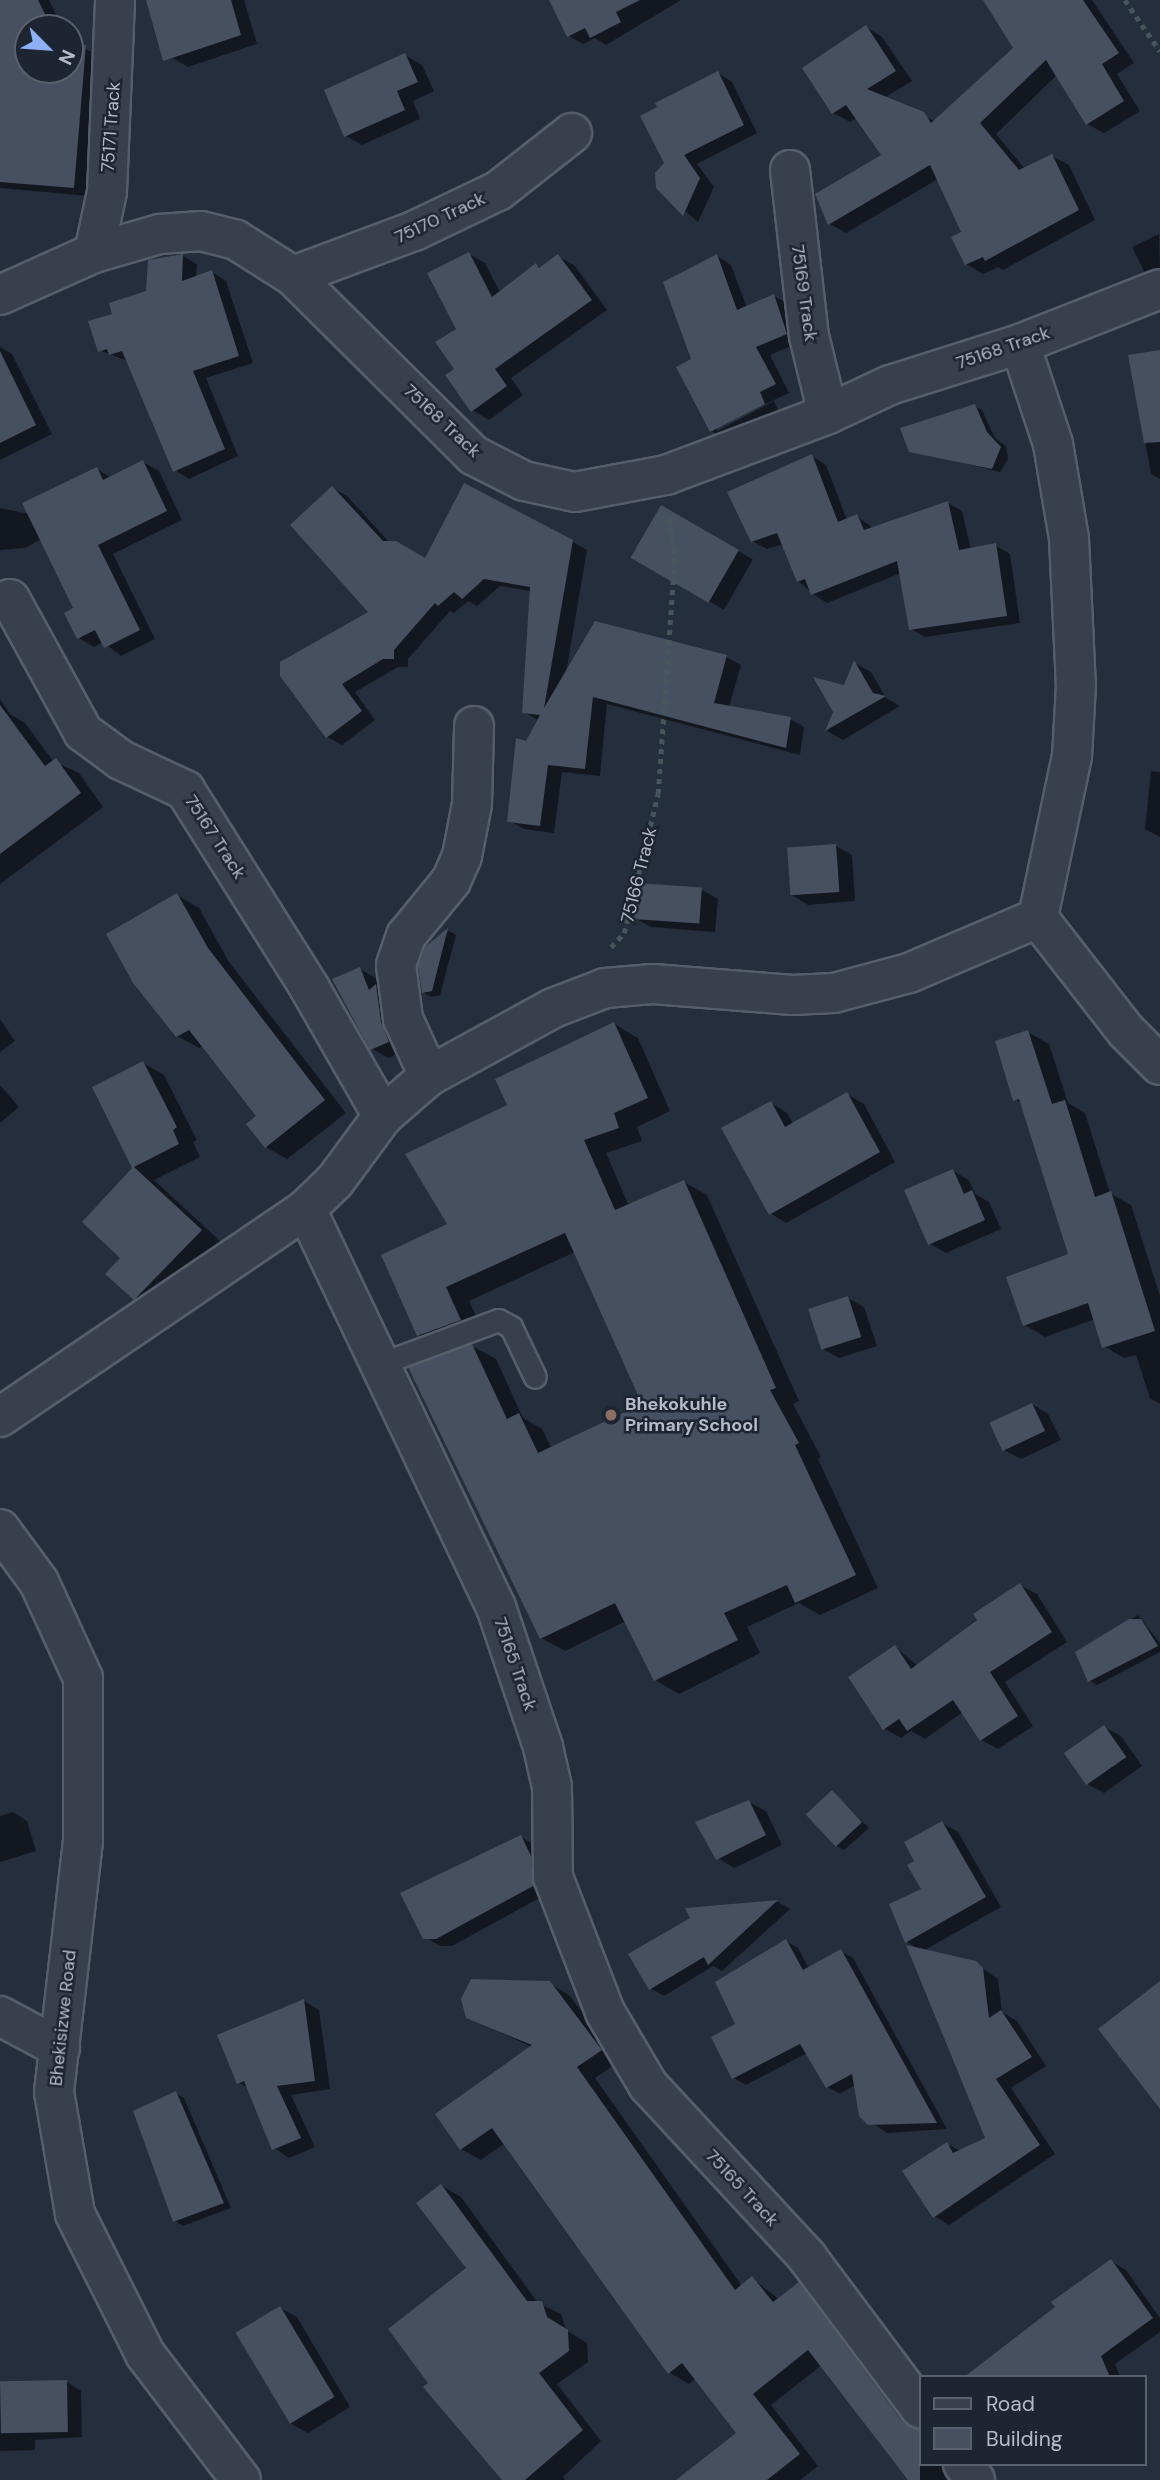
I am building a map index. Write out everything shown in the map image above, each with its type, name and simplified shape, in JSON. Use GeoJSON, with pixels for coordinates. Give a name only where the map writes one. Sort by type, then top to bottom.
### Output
{"type":"FeatureCollection","features":[{"type":"Feature","properties":{"kind":"street","name":"75171 Track"},"geometry":{"type":"LineString","coordinates":[[94,253],[107,192],[115,0]]}},
{"type":"Feature","properties":{"kind":"street","name":"75170 Track"},"geometry":{"type":"LineString","coordinates":[[293,276],[414,231],[498,191],[572,133]]}},
{"type":"Feature","properties":{"kind":"street","name":"75169 Track"},"geometry":{"type":"LineString","coordinates":[[790,170],[807,324],[828,414]]}},
{"type":"Feature","properties":{"kind":"street","name":"75168 Track"},"geometry":{"type":"LineString","coordinates":[[0,295],[94,253],[160,234],[201,231],[236,240],[293,276],[473,455],[524,481],[575,492],[666,475],[828,414],[890,385],[1020,344],[1160,289]]}},
{"type":"Feature","properties":{"kind":"street"},"geometry":{"type":"LineString","coordinates":[[1020,344],[1053,443],[1069,538],[1076,685],[1072,756],[1038,918],[1118,1022],[1160,1065]]}},
{"type":"Feature","properties":{"kind":"street","name":"75167 Track"},"geometry":{"type":"LineString","coordinates":[[10,599],[83,732],[121,760],[185,790],[309,987],[383,1116]]}},
{"type":"Feature","properties":{"kind":"street"},"geometry":{"type":"LineString","coordinates":[[429,1076],[403,1018],[396,965],[406,936],[451,881],[462,856],[472,804],[474,726]]}},
{"type":"Feature","properties":{"kind":"street"},"geometry":{"type":"LineString","coordinates":[[0,1417],[306,1209],[335,1181],[383,1116],[429,1076],[553,1008],[606,988],[624,986],[793,995],[834,993],[909,973],[1038,918]]}},
{"type":"Feature","properties":{"kind":"street","name":"75165 Track"},"geometry":{"type":"LineString","coordinates":[[306,1209],[496,1607],[546,1760],[552,1787],[553,1877],[605,2012],[648,2085],[807,2257],[918,2405]]}},
{"type":"Feature","properties":{"kind":"street","name":"Bhekisizwe Road"},"geometry":{"type":"LineString","coordinates":[[0,1529],[39,1582],[83,1678],[83,1841],[54,2092],[75,2214],[145,2354],[241,2480]]}},
{"type":"Feature","properties":{"kind":"street"},"geometry":{"type":"LineString","coordinates":[[0,2016],[60,2048]]}},
{"type":"Feature","properties":{"kind":"lane"},"geometry":{"type":"LineString","coordinates":[[380,1364],[498,1320],[511,1327],[535,1377]]}},
{"type":"Feature","properties":{"kind":"path"},"geometry":{"type":"LineString","coordinates":[[1125,0],[1160,51]]}},
{"type":"Feature","properties":{"kind":"path","name":"75166 Track"},"geometry":{"type":"LineString","coordinates":[[606,952],[624,933],[658,794],[674,563],[666,475]]}},
{"type":"Feature","properties":{"kind":"building"},"geometry":{"type":"Polygon","coordinates":[[[0,0],[38,0],[45,14],[14,14],[14,84],[83,84],[74,188],[0,182],[0,0]]]}},
{"type":"Feature","properties":{"kind":"building"},"geometry":{"type":"Polygon","coordinates":[[[146,0],[231,0],[241,35],[163,61],[146,0]]]}},
{"type":"Feature","properties":{"kind":"building"},"geometry":{"type":"Polygon","coordinates":[[[549,0],[640,0],[616,12],[621,22],[590,38],[585,28],[567,37],[549,0]]]}},
{"type":"Feature","properties":{"kind":"building"},"geometry":{"type":"Polygon","coordinates":[[[983,0],[1083,0],[1119,53],[1102,64],[1124,101],[1086,125],[1046,60],[980,123],[1019,170],[1052,154],[1079,210],[985,261],[983,257],[965,265],[951,237],[961,232],[930,165],[828,225],[815,194],[881,155],[846,105],[832,114],[802,68],[866,25],[896,71],[867,89],[924,112],[931,123],[1013,48],[983,0]]]}},
{"type":"Feature","properties":{"kind":"building"},"geometry":{"type":"Polygon","coordinates":[[[405,53],[418,82],[397,91],[405,110],[344,137],[324,90],[405,53]]]}},
{"type":"Feature","properties":{"kind":"building"},"geometry":{"type":"Polygon","coordinates":[[[718,71],[744,125],[684,155],[700,178],[683,216],[656,188],[655,173],[664,163],[640,116],[657,107],[655,103],[718,71]]]}},
{"type":"Feature","properties":{"kind":"building"},"geometry":{"type":"Polygon","coordinates":[[[469,252],[492,297],[536,263],[539,268],[558,254],[592,300],[495,369],[507,386],[471,412],[445,375],[454,369],[435,342],[456,329],[427,273],[469,252]]]}},
{"type":"Feature","properties":{"kind":"building"},"geometry":{"type":"Polygon","coordinates":[[[183,254],[182,281],[212,270],[239,356],[193,371],[225,449],[173,472],[122,351],[109,355],[107,349],[98,352],[88,321],[112,314],[109,303],[146,291],[148,260],[183,254]]]}},
{"type":"Feature","properties":{"kind":"building"},"geometry":{"type":"Polygon","coordinates":[[[717,254],[737,310],[774,294],[787,334],[756,347],[776,384],[760,392],[765,404],[710,432],[676,367],[691,359],[663,282],[717,254]]]}},
{"type":"Feature","properties":{"kind":"building"},"geometry":{"type":"Polygon","coordinates":[[[1160,350],[1160,442],[1144,443],[1128,355],[1160,350]]]}},
{"type":"Feature","properties":{"kind":"building"},"geometry":{"type":"Polygon","coordinates":[[[0,351],[36,425],[0,443],[0,351]]]}},
{"type":"Feature","properties":{"kind":"building"},"geometry":{"type":"Polygon","coordinates":[[[975,404],[987,432],[1001,447],[992,469],[909,452],[900,428],[975,404]]]}},
{"type":"Feature","properties":{"kind":"building"},"geometry":{"type":"Polygon","coordinates":[[[812,454],[838,522],[857,514],[864,530],[948,501],[959,550],[996,543],[1007,616],[909,630],[897,561],[811,595],[805,579],[797,582],[777,533],[751,542],[727,492],[812,454]]]}},
{"type":"Feature","properties":{"kind":"building"},"geometry":{"type":"Polygon","coordinates":[[[143,460],[167,511],[98,545],[140,630],[104,648],[95,630],[77,639],[64,613],[73,608],[22,503],[97,467],[103,480],[143,460]]]}},
{"type":"Feature","properties":{"kind":"building"},"geometry":{"type":"Polygon","coordinates":[[[464,483],[573,540],[544,708],[595,621],[727,655],[714,703],[791,717],[786,748],[593,697],[585,769],[548,765],[540,826],[507,822],[516,738],[526,741],[540,715],[522,713],[530,587],[484,579],[462,599],[454,592],[438,606],[435,603],[394,650],[394,659],[383,659],[342,684],[362,711],[326,738],[280,676],[280,662],[368,612],[290,525],[332,486],[383,541],[396,541],[425,558],[464,483]]]}},
{"type":"Feature","properties":{"kind":"building"},"geometry":{"type":"Polygon","coordinates":[[[661,505],[739,550],[708,603],[630,558],[661,505]]]}},
{"type":"Feature","properties":{"kind":"building"},"geometry":{"type":"Polygon","coordinates":[[[854,660],[873,693],[886,696],[825,731],[833,712],[813,677],[844,685],[854,660]]]}},
{"type":"Feature","properties":{"kind":"building"},"geometry":{"type":"Polygon","coordinates":[[[0,705],[45,766],[56,758],[81,793],[0,854],[0,705]]]}},
{"type":"Feature","properties":{"kind":"building"},"geometry":{"type":"Polygon","coordinates":[[[836,844],[839,892],[790,895],[787,847],[836,844]]]}},
{"type":"Feature","properties":{"kind":"building"},"geometry":{"type":"Polygon","coordinates":[[[636,883],[702,888],[699,924],[633,919],[636,883]]]}},
{"type":"Feature","properties":{"kind":"building"},"geometry":{"type":"Polygon","coordinates":[[[177,893],[208,948],[325,1100],[265,1148],[246,1124],[256,1116],[189,1030],[176,1037],[133,983],[106,934],[177,893]]]}},
{"type":"Feature","properties":{"kind":"building"},"geometry":{"type":"Polygon","coordinates":[[[448,928],[432,991],[422,993],[418,967],[425,947],[448,928]]]}},
{"type":"Feature","properties":{"kind":"building"},"geometry":{"type":"Polygon","coordinates":[[[360,967],[369,990],[376,984],[381,1022],[389,1042],[370,1050],[332,979],[360,967]]]}},
{"type":"Feature","properties":{"kind":"building","name":"Bhekokuhle Primary School"},"geometry":{"type":"Polygon","coordinates":[[[614,1022],[648,1098],[614,1113],[619,1128],[584,1140],[615,1210],[684,1180],[776,1388],[770,1390],[799,1443],[795,1445],[856,1575],[795,1603],[787,1585],[724,1613],[738,1640],[654,1681],[615,1603],[540,1639],[408,1367],[472,1344],[507,1419],[519,1413],[538,1453],[642,1404],[565,1233],[446,1287],[461,1320],[417,1336],[381,1255],[447,1224],[405,1154],[507,1105],[495,1079],[614,1022]]]}},
{"type":"Feature","properties":{"kind":"building"},"geometry":{"type":"Polygon","coordinates":[[[1028,1030],[1052,1104],[1065,1100],[1095,1197],[1111,1191],[1155,1331],[1102,1348],[1088,1303],[1023,1326],[1006,1277],[1068,1254],[1019,1099],[1013,1101],[995,1041],[1028,1030]]]}},
{"type":"Feature","properties":{"kind":"building"},"geometry":{"type":"Polygon","coordinates":[[[143,1061],[177,1127],[173,1130],[179,1144],[134,1167],[202,1230],[134,1300],[105,1274],[120,1258],[82,1222],[132,1168],[92,1087],[143,1061]]]}},
{"type":"Feature","properties":{"kind":"building"},"geometry":{"type":"Polygon","coordinates":[[[847,1092],[880,1152],[769,1215],[721,1128],[771,1101],[785,1127],[847,1092]]]}},
{"type":"Feature","properties":{"kind":"building"},"geometry":{"type":"Polygon","coordinates":[[[953,1169],[964,1194],[972,1190],[985,1220],[928,1245],[904,1190],[953,1169]]]}},
{"type":"Feature","properties":{"kind":"building"},"geometry":{"type":"Polygon","coordinates":[[[848,1296],[861,1337],[821,1350],[808,1309],[848,1296]]]}},
{"type":"Feature","properties":{"kind":"building"},"geometry":{"type":"Polygon","coordinates":[[[1032,1403],[1045,1431],[1003,1451],[989,1423],[1032,1403]]]}},
{"type":"Feature","properties":{"kind":"building"},"geometry":{"type":"Polygon","coordinates":[[[1020,1583],[1052,1632],[990,1672],[1018,1716],[980,1741],[953,1700],[907,1731],[899,1719],[883,1730],[848,1677],[895,1645],[911,1669],[977,1620],[973,1614],[1020,1583]]]}},
{"type":"Feature","properties":{"kind":"building"},"geometry":{"type":"Polygon","coordinates":[[[1129,1619],[1141,1619],[1158,1646],[1088,1682],[1075,1652],[1129,1619]]]}},
{"type":"Feature","properties":{"kind":"building"},"geometry":{"type":"Polygon","coordinates":[[[1104,1725],[1126,1757],[1086,1785],[1064,1753],[1104,1725]]]}},
{"type":"Feature","properties":{"kind":"building"},"geometry":{"type":"Polygon","coordinates":[[[832,1790],[862,1822],[836,1847],[806,1815],[832,1790]]]}},
{"type":"Feature","properties":{"kind":"building"},"geometry":{"type":"Polygon","coordinates":[[[749,1800],[766,1835],[716,1860],[695,1822],[749,1800]]]}},
{"type":"Feature","properties":{"kind":"building"},"geometry":{"type":"Polygon","coordinates":[[[942,1821],[986,1897],[905,1943],[889,1904],[921,1889],[907,1865],[914,1861],[904,1842],[942,1821]]]}},
{"type":"Feature","properties":{"kind":"building"},"geometry":{"type":"Polygon","coordinates":[[[521,1835],[531,1856],[533,1886],[436,1939],[423,1939],[400,1893],[521,1835]]]}},
{"type":"Feature","properties":{"kind":"building"},"geometry":{"type":"Polygon","coordinates":[[[778,1900],[708,1965],[704,1957],[649,1990],[628,1954],[690,1918],[685,1908],[778,1900]]]}},
{"type":"Feature","properties":{"kind":"building"},"geometry":{"type":"Polygon","coordinates":[[[786,1939],[803,1970],[841,1949],[937,2123],[868,2125],[859,2116],[852,2074],[826,2088],[800,2044],[732,2079],[711,2037],[735,2024],[715,1982],[786,1939]]]}},
{"type":"Feature","properties":{"kind":"building"},"geometry":{"type":"Polygon","coordinates":[[[906,1945],[976,1961],[983,1968],[989,2018],[1001,2010],[1032,2057],[996,2079],[1040,2145],[933,2218],[902,2171],[947,2142],[953,2153],[985,2138],[906,1945]]]}},
{"type":"Feature","properties":{"kind":"building"},"geometry":{"type":"Polygon","coordinates":[[[471,1979],[550,1981],[602,2050],[577,2067],[735,2290],[752,2276],[773,2302],[799,2282],[902,2421],[918,2428],[920,2480],[908,2480],[808,2350],[753,2394],[800,2454],[767,2480],[676,2480],[736,2433],[682,2363],[668,2374],[492,2128],[460,2150],[435,2114],[532,2045],[466,2018],[461,1999],[471,1979]]]}},
{"type":"Feature","properties":{"kind":"building"},"geometry":{"type":"Polygon","coordinates":[[[1160,1981],[1160,2109],[1098,2029],[1160,1981]]]}},
{"type":"Feature","properties":{"kind":"building"},"geometry":{"type":"Polygon","coordinates":[[[304,1999],[315,2081],[277,2086],[301,2138],[272,2150],[244,2081],[237,2084],[217,2035],[304,1999]]]}},
{"type":"Feature","properties":{"kind":"building"},"geometry":{"type":"Polygon","coordinates":[[[176,2091],[224,2203],[173,2222],[133,2111],[176,2091]]]}},
{"type":"Feature","properties":{"kind":"building"},"geometry":{"type":"Polygon","coordinates":[[[441,2184],[527,2301],[542,2301],[547,2317],[568,2330],[569,2351],[539,2373],[583,2430],[525,2480],[502,2480],[423,2387],[428,2383],[388,2329],[466,2268],[416,2203],[441,2184]]]}},
{"type":"Feature","properties":{"kind":"building"},"geometry":{"type":"Polygon","coordinates":[[[1111,2259],[1153,2318],[1101,2356],[1109,2375],[967,2375],[1055,2307],[1051,2302],[1111,2259]]]}},
{"type":"Feature","properties":{"kind":"building"},"geometry":{"type":"Polygon","coordinates":[[[280,2306],[335,2397],[290,2424],[235,2333],[280,2306]]]}},
{"type":"Feature","properties":{"kind":"building"},"geometry":{"type":"Polygon","coordinates":[[[67,2380],[68,2432],[1,2433],[0,2381],[67,2380]]]}},
{"type":"Feature","properties":{"kind":"place","name":"Bhekokuhle Primary School"},"geometry":{"type":"Point","coordinates":[611,1415]}}]}
